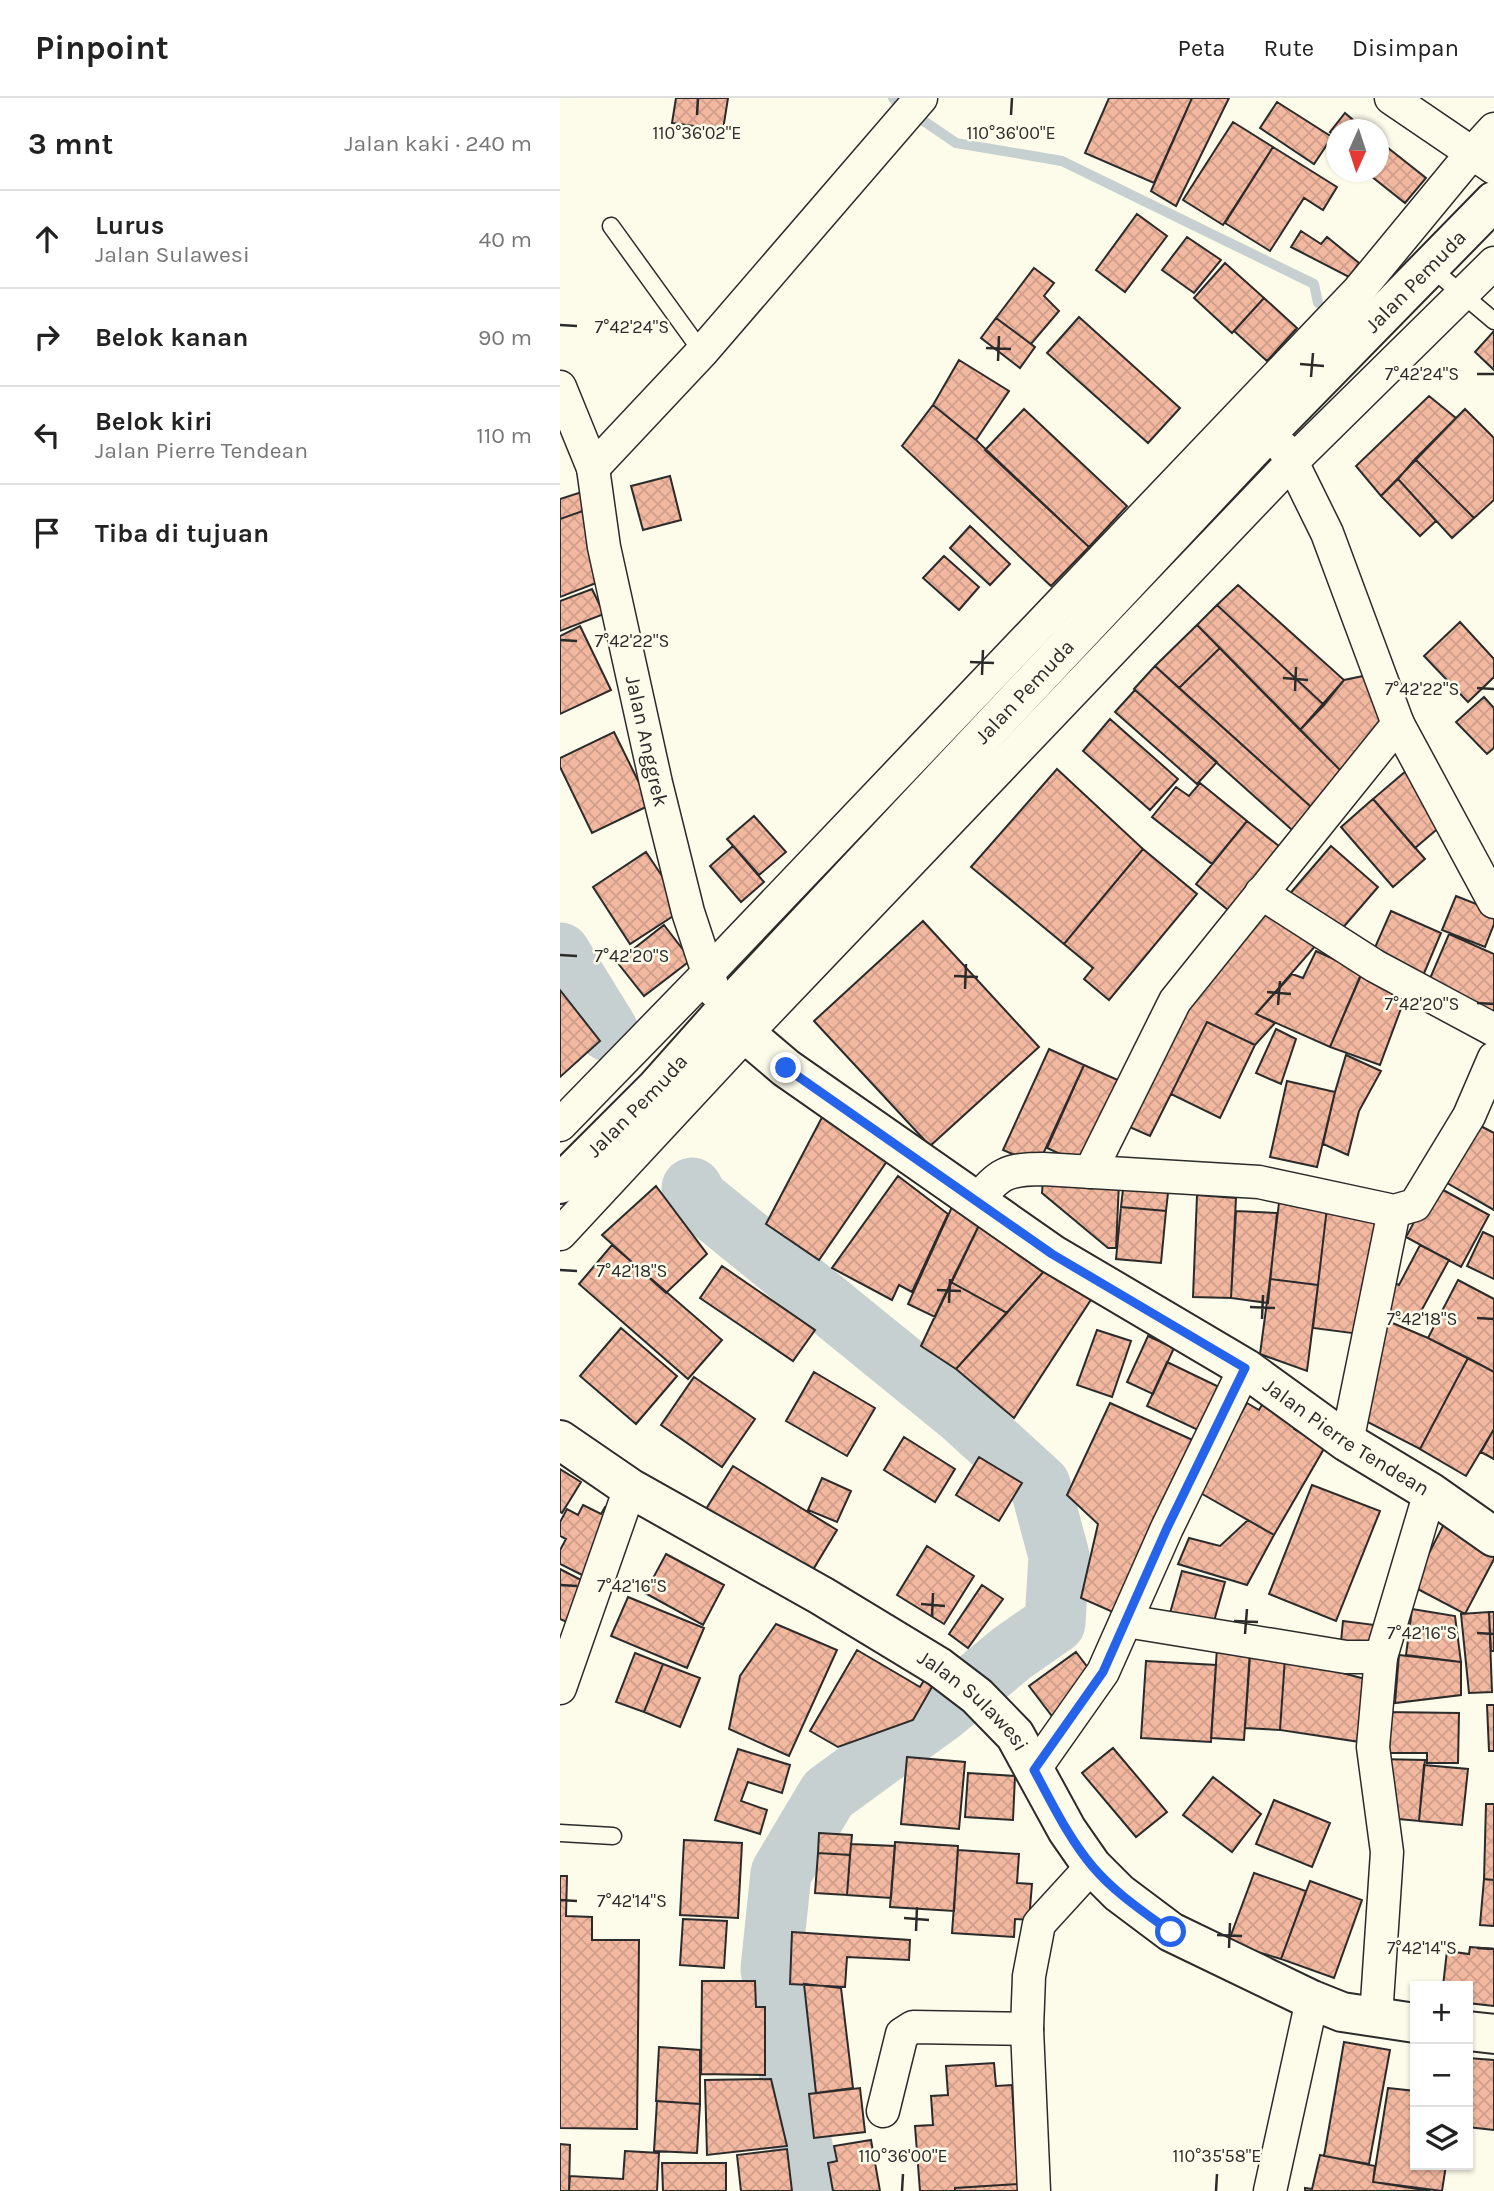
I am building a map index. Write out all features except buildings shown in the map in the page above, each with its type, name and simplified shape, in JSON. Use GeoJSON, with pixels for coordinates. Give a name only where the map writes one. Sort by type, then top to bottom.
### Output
{"type":"FeatureCollection","features":[{"type":"Feature","properties":{"kind":"street"},"geometry":{"type":"LineString","coordinates":[[593,468],[702,352],[921,98]]}},
{"type":"Feature","properties":{"kind":"street"},"geometry":{"type":"LineString","coordinates":[[1391,98],[1483,160]]}},
{"type":"Feature","properties":{"kind":"street"},"geometry":{"type":"LineString","coordinates":[[560,1125],[1483,160],[1494,129]]}},
{"type":"Feature","properties":{"kind":"street","name":"Jalan Pemuda"},"geometry":{"type":"LineString","coordinates":[[560,1185],[657,1087],[734,1024],[1271,429],[1494,201]]}},
{"type":"Feature","properties":{"kind":"street"},"geometry":{"type":"LineString","coordinates":[[560,1234],[734,1024],[1494,262]]}},
{"type":"Feature","properties":{"kind":"street","name":"Jalan Anggrek"},"geometry":{"type":"LineString","coordinates":[[560,387],[593,468],[604,547],[656,783],[688,912],[707,974],[734,1024]]}},
{"type":"Feature","properties":{"kind":"street"},"geometry":{"type":"LineString","coordinates":[[1271,429],[1292,462],[1327,533],[1398,724],[1494,902]]}},
{"type":"Feature","properties":{"kind":"street"},"geometry":{"type":"LineString","coordinates":[[1090,1172],[1175,1001],[1398,724]]}},
{"type":"Feature","properties":{"kind":"street"},"geometry":{"type":"LineString","coordinates":[[1261,893],[1375,966],[1494,1030]]}},
{"type":"Feature","properties":{"kind":"street","name":"Jalan Pierre Tendean"},"geometry":{"type":"LineString","coordinates":[[734,1024],[786,1068],[1052,1254],[1245,1368],[1347,1442],[1430,1492],[1494,1537]]}},
{"type":"Feature","properties":{"kind":"street"},"geometry":{"type":"LineString","coordinates":[[977,1202],[999,1176],[1018,1169],[1259,1182],[1394,1211],[1415,1205],[1482,1122],[1494,1058]]}},
{"type":"Feature","properties":{"kind":"street"},"geometry":{"type":"LineString","coordinates":[[1347,1442],[1394,1211]]}},
{"type":"Feature","properties":{"kind":"street"},"geometry":{"type":"LineString","coordinates":[[1034,1770],[1103,1672],[1167,1528],[1245,1368]]}},
{"type":"Feature","properties":{"kind":"street","name":"Jalan Sulawesi"},"geometry":{"type":"LineString","coordinates":[[560,1440],[630,1488],[939,1667],[977,1696],[1015,1735],[1068,1830],[1092,1866],[1119,1893],[1171,1932],[1342,2012],[1410,2022]]}},
{"type":"Feature","properties":{"kind":"street"},"geometry":{"type":"LineString","coordinates":[[560,1688],[630,1488]]}},
{"type":"Feature","properties":{"kind":"street"},"geometry":{"type":"LineString","coordinates":[[1376,2017],[1387,1852],[1373,1747],[1381,1657],[1430,1492]]}},
{"type":"Feature","properties":{"kind":"street"},"geometry":{"type":"LineString","coordinates":[[1126,1621],[1346,1657],[1381,1657]]}},
{"type":"Feature","properties":{"kind":"street"},"geometry":{"type":"LineString","coordinates":[[1034,2191],[1027,2029],[1029,1976],[1039,1924],[1092,1866]]}},
{"type":"Feature","properties":{"kind":"street"},"geometry":{"type":"LineString","coordinates":[[1270,2191],[1312,2000]]}},
{"type":"Feature","properties":{"kind":"street"},"geometry":{"type":"LineString","coordinates":[[883,2111],[902,2034],[913,2027],[1027,2029]]}},
{"type":"Feature","properties":{"kind":"street"},"geometry":{"type":"LineString","coordinates":[[1473,2032],[1494,2034]]}},
{"type":"Feature","properties":{"kind":"lane"},"geometry":{"type":"LineString","coordinates":[[611,226],[702,352]]}},
{"type":"Feature","properties":{"kind":"lane"},"geometry":{"type":"LineString","coordinates":[[1430,267],[1494,321]]}},
{"type":"Feature","properties":{"kind":"lane"},"geometry":{"type":"LineString","coordinates":[[560,1833],[613,1836]]}},
{"type":"Feature","properties":{"kind":"waterway"},"geometry":{"type":"LineString","coordinates":[[893,98],[956,143],[1062,161],[1314,284],[1318,303]]}},
{"type":"Feature","properties":{"kind":"waterway"},"geometry":{"type":"LineString","coordinates":[[560,953],[608,1031]]}},
{"type":"Feature","properties":{"kind":"waterway"},"geometry":{"type":"LineString","coordinates":[[692,1188],[698,1199],[961,1413],[1040,1485],[1059,1556],[1055,1623],[1012,1653],[942,1711],[828,1794],[781,1873],[771,1969],[810,2191]]}},
{"type":"Feature","properties":{"kind":"route"},"geometry":{"type":"LineString","coordinates":[[786,1068],[1052,1254],[1245,1368],[1167,1528],[1103,1672],[1034,1770],[1092,1866],[1119,1893],[1171,1932]]}}]}
